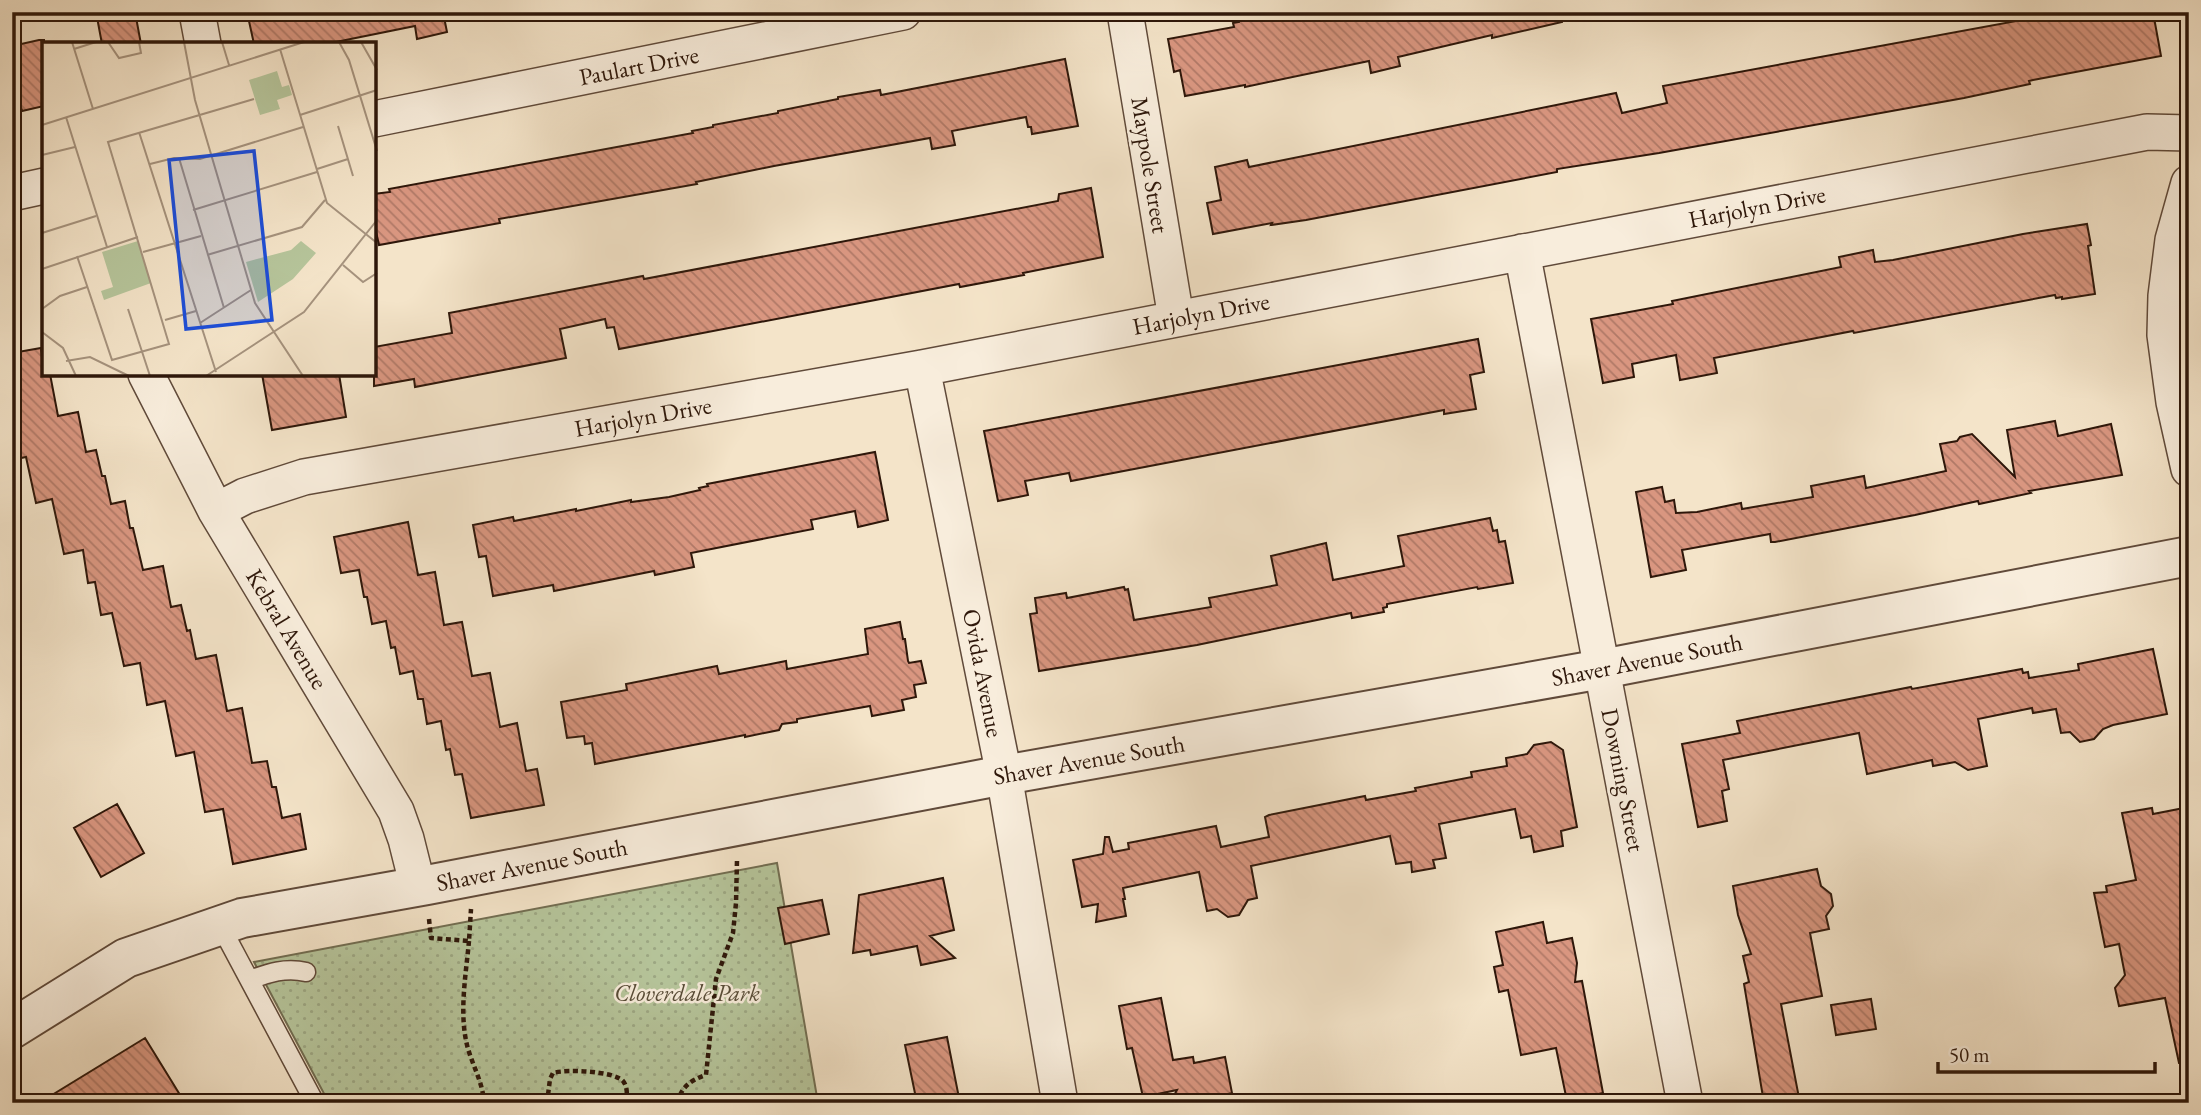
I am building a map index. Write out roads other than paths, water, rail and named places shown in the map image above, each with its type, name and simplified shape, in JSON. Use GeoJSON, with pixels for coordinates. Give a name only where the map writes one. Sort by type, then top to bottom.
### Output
{"type":"FeatureCollection","features":[{"type":"Feature","properties":{"kind":"street"},"geometry":{"type":"LineString","coordinates":[[197,12],[203,42]]}},
{"type":"Feature","properties":{"kind":"street","name":"Paulart Drive"},"geometry":{"type":"LineString","coordinates":[[376,119],[903,12]]}},
{"type":"Feature","properties":{"kind":"street","name":"Maypole Street"},"geometry":{"type":"LineString","coordinates":[[1125,12],[1176,318]]}},
{"type":"Feature","properties":{"kind":"street","name":"Harjolyn Drive"},"geometry":{"type":"LineString","coordinates":[[216,511],[245,496],[304,477],[922,368],[2147,132],[2189,133]]}},
{"type":"Feature","properties":{"kind":"street"},"geometry":{"type":"LineString","coordinates":[[2189,183],[2173,240],[2166,296],[2165,335],[2174,402],[2189,469]]}},
{"type":"Feature","properties":{"kind":"street"},"geometry":{"type":"LineString","coordinates":[[12,192],[42,186]]}},
{"type":"Feature","properties":{"kind":"street","name":"Downing Street"},"geometry":{"type":"LineString","coordinates":[[1522,252],[1685,1103]]}},
{"type":"Feature","properties":{"kind":"street","name":"Ovida Avenue"},"geometry":{"type":"LineString","coordinates":[[922,368],[1004,775],[1060,1103]]}},
{"type":"Feature","properties":{"kind":"street","name":"Kebral Avenue"},"geometry":{"type":"LineString","coordinates":[[147,376],[216,511],[396,811],[423,903]]}},
{"type":"Feature","properties":{"kind":"street","name":"Shaver Avenue South"},"geometry":{"type":"LineString","coordinates":[[12,1029],[126,958],[242,918],[423,903],[1004,775],[1602,669],[2189,556]]}},
{"type":"Feature","properties":{"kind":"lane"},"geometry":{"type":"LineString","coordinates":[[220,925],[315,1103]]}},
{"type":"Feature","properties":{"kind":"lane"},"geometry":{"type":"LineString","coordinates":[[250,980],[292,969],[306,972]]}},
{"type":"Feature","properties":{"kind":"park label","name":"Cloverdale Park"},"geometry":{"type":"Point","coordinates":[687,993]}}]}
